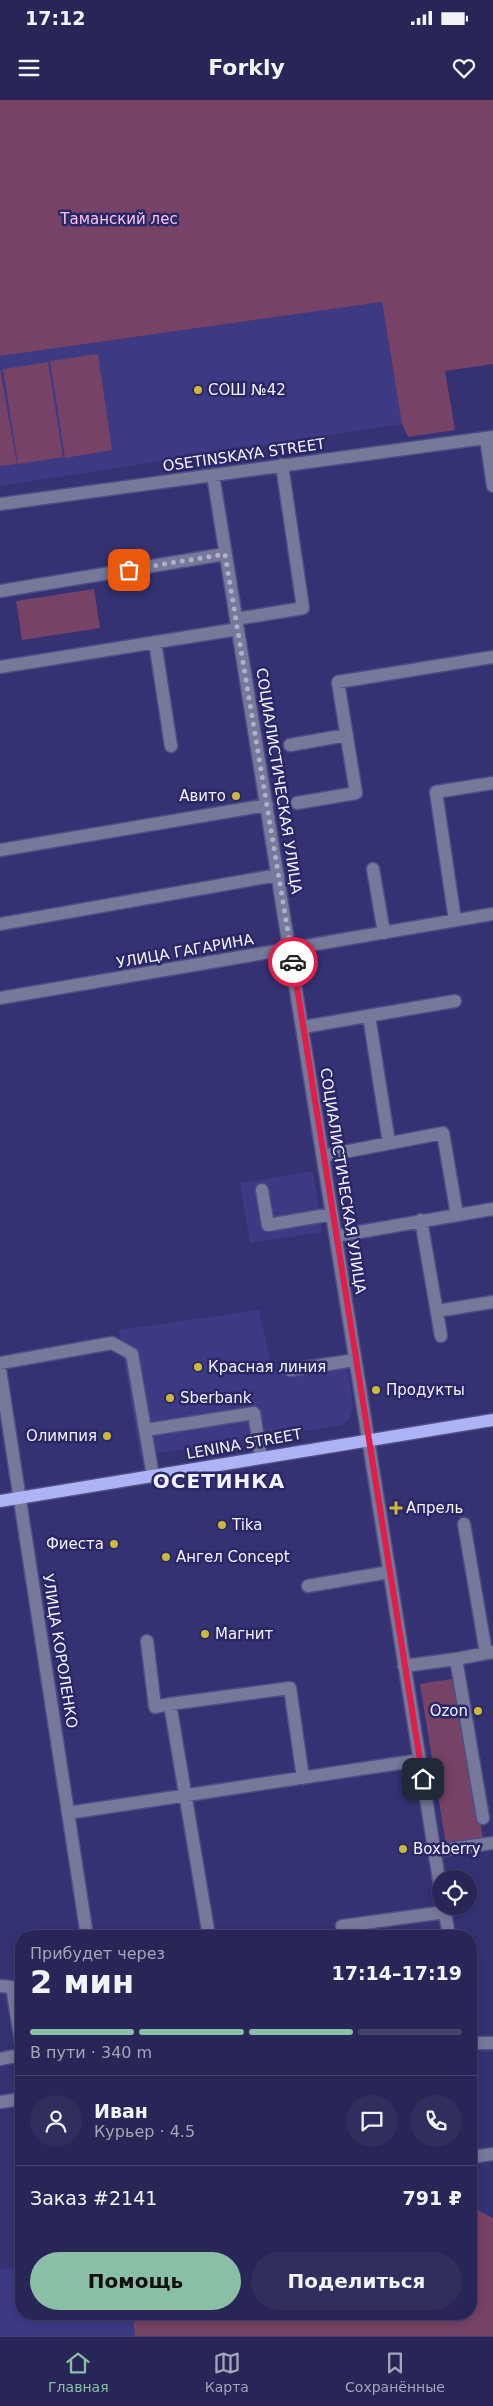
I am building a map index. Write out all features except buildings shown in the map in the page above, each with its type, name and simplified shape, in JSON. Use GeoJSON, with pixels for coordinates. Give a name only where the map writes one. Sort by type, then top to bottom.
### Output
{"type":"FeatureCollection","features":[{"type":"Feature","properties":{"kind":"main road","name":"LENINA STREET"},"geometry":{"type":"LineString","coordinates":[[0,1501],[493,1420]]}},
{"type":"Feature","properties":{"kind":"street","name":"OSETINSKAYA STREET"},"geometry":{"type":"LineString","coordinates":[[0,504],[489,437]]}},
{"type":"Feature","properties":{"kind":"street"},"geometry":{"type":"LineString","coordinates":[[489,437],[493,486]]}},
{"type":"Feature","properties":{"kind":"street"},"geometry":{"type":"LineString","coordinates":[[0,667],[155,642],[303,608],[282,465]]}},
{"type":"Feature","properties":{"kind":"street","name":"СОЦИАЛИСТИЧЕСКАЯ УЛИЦА"},"geometry":{"type":"LineString","coordinates":[[213,475],[291,950],[367,1440],[437,1870]]}},
{"type":"Feature","properties":{"kind":"street"},"geometry":{"type":"LineString","coordinates":[[0,591],[225,554]]}},
{"type":"Feature","properties":{"kind":"street"},"geometry":{"type":"LineString","coordinates":[[155,642],[171,746]]}},
{"type":"Feature","properties":{"kind":"street"},"geometry":{"type":"LineString","coordinates":[[297,803],[356,793],[338,682],[493,657]]}},
{"type":"Feature","properties":{"kind":"street"},"geometry":{"type":"LineString","coordinates":[[290,745],[346,735]]}},
{"type":"Feature","properties":{"kind":"street"},"geometry":{"type":"LineString","coordinates":[[455,920],[436,792],[493,783]]}},
{"type":"Feature","properties":{"kind":"street"},"geometry":{"type":"LineString","coordinates":[[0,850],[267,805]]}},
{"type":"Feature","properties":{"kind":"street"},"geometry":{"type":"LineString","coordinates":[[373,869],[384,933]]}},
{"type":"Feature","properties":{"kind":"street"},"geometry":{"type":"LineString","coordinates":[[0,924],[278,875]]}},
{"type":"Feature","properties":{"kind":"street","name":"УЛИЦА ГАГАРИНА"},"geometry":{"type":"LineString","coordinates":[[0,998],[291,950],[493,914]]}},
{"type":"Feature","properties":{"kind":"street"},"geometry":{"type":"LineString","coordinates":[[303,1027],[455,1001]]}},
{"type":"Feature","properties":{"kind":"street"},"geometry":{"type":"LineString","coordinates":[[369,1016],[389,1143]]}},
{"type":"Feature","properties":{"kind":"street"},"geometry":{"type":"LineString","coordinates":[[323,1156],[443,1134],[457,1214]]}},
{"type":"Feature","properties":{"kind":"street"},"geometry":{"type":"LineString","coordinates":[[262,1190],[268,1225],[332,1214]]}},
{"type":"Feature","properties":{"kind":"street"},"geometry":{"type":"LineString","coordinates":[[336,1236],[493,1209]]}},
{"type":"Feature","properties":{"kind":"street"},"geometry":{"type":"LineString","coordinates":[[421,1220],[441,1336]]}},
{"type":"Feature","properties":{"kind":"street"},"geometry":{"type":"LineString","coordinates":[[437,1311],[493,1302]]}},
{"type":"Feature","properties":{"kind":"street"},"geometry":{"type":"LineString","coordinates":[[0,1363],[112,1344],[132,1354],[153,1476]]}},
{"type":"Feature","properties":{"kind":"street"},"geometry":{"type":"LineString","coordinates":[[290,1370],[355,1360]]}},
{"type":"Feature","properties":{"kind":"street","name":"УЛИЦА КОРОЛЕНКО"},"geometry":{"type":"LineString","coordinates":[[0,1370],[86,1930]]}},
{"type":"Feature","properties":{"kind":"street"},"geometry":{"type":"LineString","coordinates":[[146,1430],[254,1413],[261,1458]]}},
{"type":"Feature","properties":{"kind":"street"},"geometry":{"type":"LineString","coordinates":[[404,1666],[456,1659],[489,1652],[464,1524]]}},
{"type":"Feature","properties":{"kind":"street"},"geometry":{"type":"LineString","coordinates":[[308,1586],[389,1572]]}},
{"type":"Feature","properties":{"kind":"street"},"geometry":{"type":"LineString","coordinates":[[147,1641],[156,1707],[290,1688],[303,1778]]}},
{"type":"Feature","properties":{"kind":"street"},"geometry":{"type":"LineString","coordinates":[[456,1659],[483,1818]]}},
{"type":"Feature","properties":{"kind":"street"},"geometry":{"type":"LineString","coordinates":[[170,1704],[208,1930]]}},
{"type":"Feature","properties":{"kind":"street"},"geometry":{"type":"LineString","coordinates":[[68,1813],[420,1760]]}},
{"type":"Feature","properties":{"kind":"street"},"geometry":{"type":"LineString","coordinates":[[434,1851],[493,1843]]}},
{"type":"Feature","properties":{"kind":"street"},"geometry":{"type":"LineString","coordinates":[[342,1926],[432,1911]]}},
{"type":"Feature","properties":{"kind":"street"},"geometry":{"type":"LineString","coordinates":[[445,1915],[448,1930]]}},
{"type":"Feature","properties":{"kind":"street"},"geometry":{"type":"LineString","coordinates":[[11,1987],[15,2009]]}},
{"type":"Feature","properties":{"kind":"street"},"geometry":{"type":"LineString","coordinates":[[0,2059],[15,2056]]}},
{"type":"Feature","properties":{"kind":"street"},"geometry":{"type":"LineString","coordinates":[[0,2102],[15,2100]]}},
{"type":"Feature","properties":{"kind":"street"},"geometry":{"type":"LineString","coordinates":[[477,2156],[493,2154]]}},
{"type":"Feature","properties":{"kind":"shaded area","name":"СОШ №42"},"geometry":{"type":"Polygon","coordinates":[[[382,302],[402,424],[0,486],[0,356],[382,302]]]}},
{"type":"Feature","properties":{"kind":"shaded area"},"geometry":{"type":"Polygon","coordinates":[[[313,1171],[322,1232],[250,1243],[240,1183],[313,1171]]]}},
{"type":"Feature","properties":{"kind":"shaded area"},"geometry":{"type":"Polygon","coordinates":[[[259,1310],[272,1370],[346,1359],[353,1405],[350,1418],[342,1425],[140,1456],[119,1330],[259,1310]]]}},
{"type":"Feature","properties":{"kind":"shaded area"},"geometry":{"type":"Polygon","coordinates":[[[15,2266],[15,2320],[236,2320],[243,2336],[0,2336],[0,2270],[15,2266]]]}},
{"type":"Feature","properties":{"kind":"green space","name":"Таманский лес"},"geometry":{"type":"Polygon","coordinates":[[[0,100],[493,100],[493,364],[445,371],[455,430],[408,437],[402,424],[382,302],[0,356],[0,100]]]}},
{"type":"Feature","properties":{"kind":"green space"},"geometry":{"type":"Polygon","coordinates":[[[98,354],[112,450],[65,458],[50,361],[98,354]]]}},
{"type":"Feature","properties":{"kind":"green space"},"geometry":{"type":"Polygon","coordinates":[[[48,362],[63,457],[18,464],[3,369],[48,362]]]}},
{"type":"Feature","properties":{"kind":"green space"},"geometry":{"type":"Polygon","coordinates":[[[0,369],[17,464],[0,466],[0,369]]]}},
{"type":"Feature","properties":{"kind":"green space"},"geometry":{"type":"Polygon","coordinates":[[[94,589],[100,628],[22,640],[16,601],[94,589]]]}},
{"type":"Feature","properties":{"kind":"green space"},"geometry":{"type":"Polygon","coordinates":[[[457,1678],[483,1839],[446,1845],[420,1684],[457,1678]]]}},
{"type":"Feature","properties":{"kind":"green space"},"geometry":{"type":"Polygon","coordinates":[[[477,2210],[493,2218],[493,2336],[135,2336],[134,2320],[477,2320],[477,2210]]]}},
{"type":"Feature","properties":{"kind":"way so far"},"geometry":{"type":"LineString","coordinates":[[129,570],[225,554],[293,962]]}},
{"type":"Feature","properties":{"kind":"place","name":"СОШ №42"},"geometry":{"type":"Point","coordinates":[198,390]}},
{"type":"Feature","properties":{"kind":"place","name":"Авито"},"geometry":{"type":"Point","coordinates":[236,796]}},
{"type":"Feature","properties":{"kind":"place","name":"Красная линия"},"geometry":{"type":"Point","coordinates":[198,1367]}},
{"type":"Feature","properties":{"kind":"place","name":"Продукты"},"geometry":{"type":"Point","coordinates":[376,1390]}},
{"type":"Feature","properties":{"kind":"place","name":"Sberbank"},"geometry":{"type":"Point","coordinates":[170,1398]}},
{"type":"Feature","properties":{"kind":"place","name":"Олимпия"},"geometry":{"type":"Point","coordinates":[107,1436]}},
{"type":"Feature","properties":{"kind":"place","name":"Апрель"},"geometry":{"type":"Point","coordinates":[396,1508]}},
{"type":"Feature","properties":{"kind":"place","name":"Tika"},"geometry":{"type":"Point","coordinates":[222,1525]}},
{"type":"Feature","properties":{"kind":"place","name":"Фиеста"},"geometry":{"type":"Point","coordinates":[114,1544]}},
{"type":"Feature","properties":{"kind":"place","name":"Ангел Concept"},"geometry":{"type":"Point","coordinates":[166,1557]}},
{"type":"Feature","properties":{"kind":"place","name":"Магнит"},"geometry":{"type":"Point","coordinates":[205,1634]}},
{"type":"Feature","properties":{"kind":"place","name":"Ozon"},"geometry":{"type":"Point","coordinates":[478,1711]}},
{"type":"Feature","properties":{"kind":"place","name":"Boxberry"},"geometry":{"type":"Point","coordinates":[403,1849]}},
{"type":"Feature","properties":{"kind":"district","name":"ОСЕТИНКА"},"geometry":{"type":"Point","coordinates":[219,1481]}},
{"type":"Feature","properties":{"kind":"route"},"geometry":{"type":"LineString","coordinates":[[293,962],[367,1440],[423,1779]]}}]}
